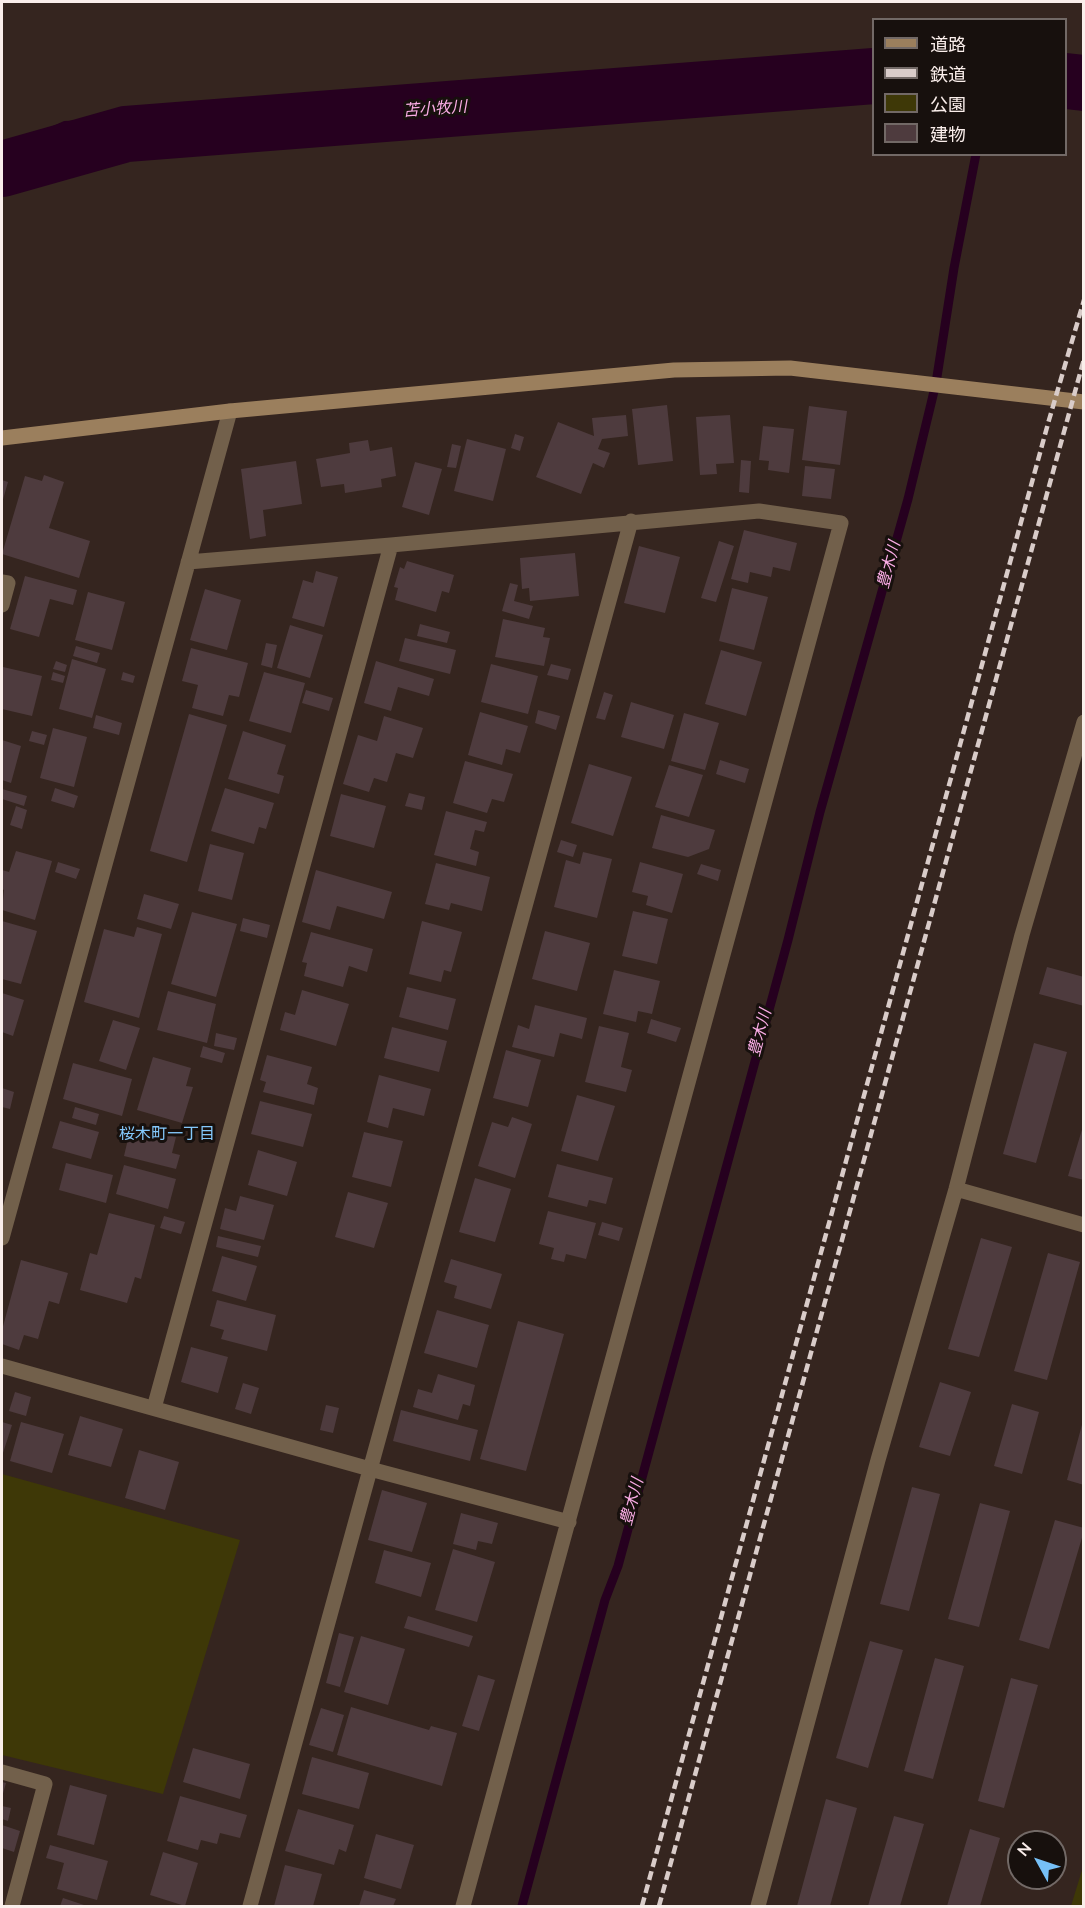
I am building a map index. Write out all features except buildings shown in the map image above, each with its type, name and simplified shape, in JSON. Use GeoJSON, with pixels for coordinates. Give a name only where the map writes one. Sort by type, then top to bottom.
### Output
{"type":"FeatureCollection","features":[{"type":"Feature","properties":{"kind":"street"},"geometry":{"type":"LineString","coordinates":[[2,438],[230,411],[674,370],[790,368],[1083,402]]}},
{"type":"Feature","properties":{"kind":"street"},"geometry":{"type":"LineString","coordinates":[[2,1238],[230,411]]}},
{"type":"Feature","properties":{"kind":"street"},"geometry":{"type":"LineString","coordinates":[[188,562],[759,511],[842,523],[463,1906]]}},
{"type":"Feature","properties":{"kind":"street"},"geometry":{"type":"LineString","coordinates":[[250,1906],[631,521]]}},
{"type":"Feature","properties":{"kind":"street"},"geometry":{"type":"LineString","coordinates":[[154,1408],[391,545]]}},
{"type":"Feature","properties":{"kind":"street"},"geometry":{"type":"LineString","coordinates":[[2,582],[8,583],[2,605]]}},
{"type":"Feature","properties":{"kind":"street"},"geometry":{"type":"LineString","coordinates":[[758,1906],[878,1460],[956,1190],[1022,935],[1083,722]]}},
{"type":"Feature","properties":{"kind":"street"},"geometry":{"type":"LineString","coordinates":[[956,1190],[1083,1225]]}},
{"type":"Feature","properties":{"kind":"street"},"geometry":{"type":"LineString","coordinates":[[2,1366],[569,1522]]}},
{"type":"Feature","properties":{"kind":"street"},"geometry":{"type":"LineString","coordinates":[[2,1772],[45,1784],[12,1906]]}},
{"type":"Feature","properties":{"kind":"green space"},"geometry":{"type":"Polygon","coordinates":[[[2,1474],[240,1540],[163,1794],[2,1755],[2,1474]]]}},
{"type":"Feature","properties":{"kind":"green space"},"geometry":{"type":"Polygon","coordinates":[[[1083,1867],[1083,1906],[1071,1906],[1083,1867]]]}},
{"type":"Feature","properties":{"kind":"shaded area"},"geometry":{"type":"Polygon","coordinates":[[[130,118],[120,140],[33,169],[2,194],[2,154],[24,139],[64,121],[130,118]]]}},
{"type":"Feature","properties":{"kind":"waterway","name":"苫小牧川"},"geometry":{"type":"LineString","coordinates":[[2,169],[126,134],[872,76]]}},
{"type":"Feature","properties":{"kind":"waterway","name":"苫小牧川"},"geometry":{"type":"LineString","coordinates":[[1067,81],[1084,83]]}},
{"type":"Feature","properties":{"kind":"waterway","name":"豊木川"},"geometry":{"type":"LineString","coordinates":[[522,1906],[605,1600],[618,1566],[788,940],[820,812],[908,499],[936,383],[954,268],[976,156]]}},
{"type":"Feature","properties":{"kind":"railway"},"geometry":{"type":"LineString","coordinates":[[642,1906],[1049,420],[1084,300]]}},
{"type":"Feature","properties":{"kind":"railway"},"geometry":{"type":"LineString","coordinates":[[659,1906],[1084,359]]}},
{"type":"Feature","properties":{"kind":"district","name":"桜木町一丁目"},"geometry":{"type":"Point","coordinates":[167,1135]}}]}
